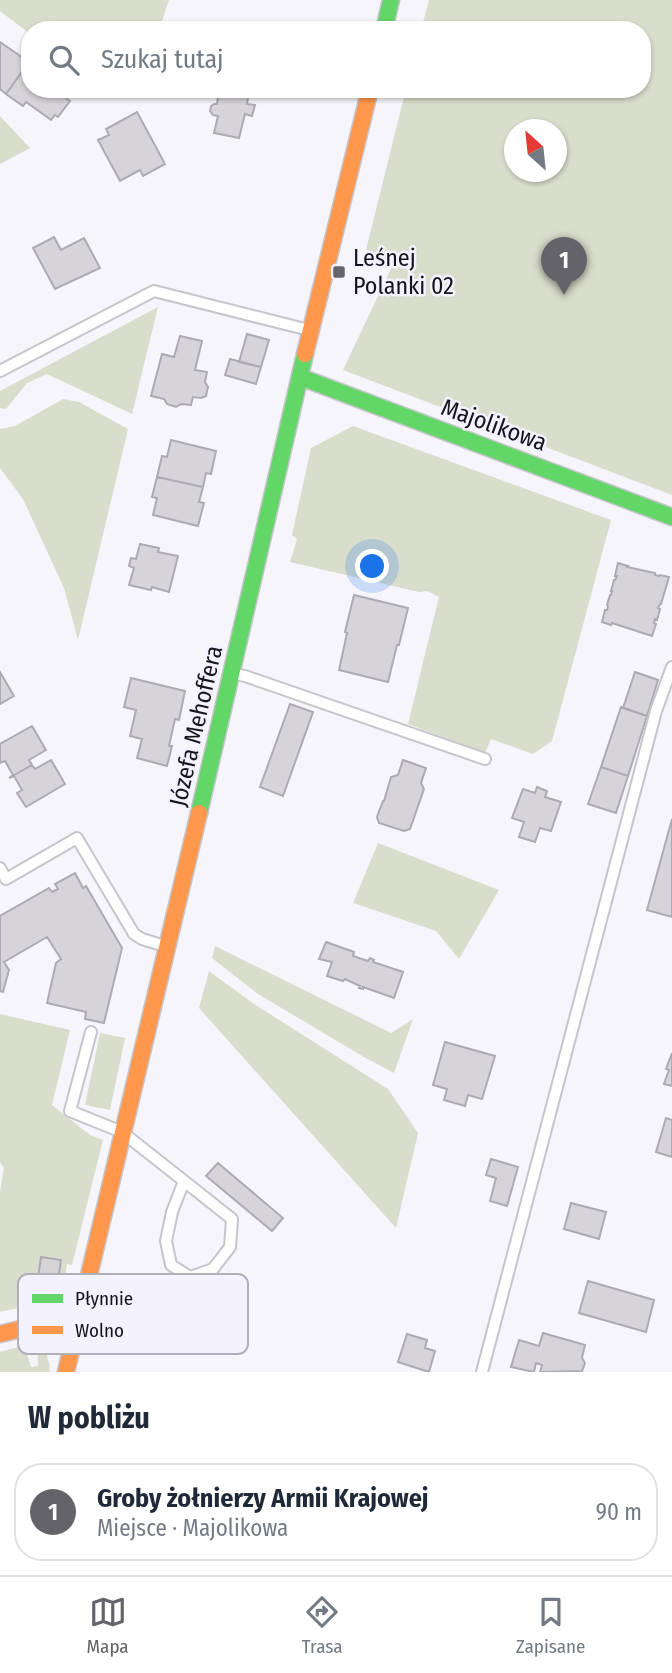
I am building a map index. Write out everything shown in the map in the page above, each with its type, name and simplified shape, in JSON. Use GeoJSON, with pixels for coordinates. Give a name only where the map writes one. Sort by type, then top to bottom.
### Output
{"type":"FeatureCollection","features":[{"type":"Feature","properties":{"kind":"street"},"geometry":{"type":"LineString","coordinates":[[386,21],[391,0]]}},
{"type":"Feature","properties":{"kind":"street","name":"Józefa Mehoffera"},"geometry":{"type":"LineString","coordinates":[[88,1274],[168,947],[311,330],[368,98]]}},
{"type":"Feature","properties":{"kind":"street","name":"Majolikowa"},"geometry":{"type":"LineString","coordinates":[[300,377],[672,517]]}},
{"type":"Feature","properties":{"kind":"street"},"geometry":{"type":"LineString","coordinates":[[0,1334],[18,1330]]}},
{"type":"Feature","properties":{"kind":"street","name":"Józefa Mehoffera"},"geometry":{"type":"LineString","coordinates":[[66,1372],[70,1354]]}},
{"type":"Feature","properties":{"kind":"lane"},"geometry":{"type":"LineString","coordinates":[[0,371],[154,291],[311,330]]}},
{"type":"Feature","properties":{"kind":"lane"},"geometry":{"type":"LineString","coordinates":[[482,1372],[656,711],[672,667]]}},
{"type":"Feature","properties":{"kind":"lane"},"geometry":{"type":"LineString","coordinates":[[232,673],[485,759]]}},
{"type":"Feature","properties":{"kind":"lane"},"geometry":{"type":"LineString","coordinates":[[0,868],[6,879],[77,838],[134,934],[168,947]]}},
{"type":"Feature","properties":{"kind":"lane"},"geometry":{"type":"LineString","coordinates":[[91,1032],[70,1111],[122,1132],[232,1219],[230,1247],[213,1269],[199,1274]]}},
{"type":"Feature","properties":{"kind":"lane"},"geometry":{"type":"LineString","coordinates":[[184,1181],[172,1212],[166,1241],[172,1265],[186,1274]]}},
{"type":"Feature","properties":{"kind":"green space"},"geometry":{"type":"Polygon","coordinates":[[[0,0],[169,0],[162,21],[21,21],[21,27],[0,11],[0,0]]]}},
{"type":"Feature","properties":{"kind":"green space"},"geometry":{"type":"Polygon","coordinates":[[[429,0],[672,0],[672,495],[343,370],[396,258],[366,250],[404,98],[651,98],[651,21],[423,21],[429,0]]]}},
{"type":"Feature","properties":{"kind":"green space"},"geometry":{"type":"Polygon","coordinates":[[[0,116],[30,148],[0,164],[0,116]]]}},
{"type":"Feature","properties":{"kind":"green space"},"geometry":{"type":"Polygon","coordinates":[[[158,307],[132,414],[47,374],[27,383],[6,409],[0,408],[0,391],[158,307]]]}},
{"type":"Feature","properties":{"kind":"green space"},"geometry":{"type":"Polygon","coordinates":[[[63,399],[79,402],[128,429],[78,640],[64,588],[23,499],[0,468],[0,429],[15,426],[63,399]]]}},
{"type":"Feature","properties":{"kind":"green space"},"geometry":{"type":"Polygon","coordinates":[[[353,426],[611,520],[552,741],[533,754],[491,739],[485,753],[408,724],[439,597],[427,591],[419,592],[290,562],[297,539],[292,535],[311,448],[353,426]]]}},
{"type":"Feature","properties":{"kind":"green space"},"geometry":{"type":"Polygon","coordinates":[[[378,843],[499,890],[459,959],[436,931],[353,903],[378,843]]]}},
{"type":"Feature","properties":{"kind":"green space"},"geometry":{"type":"Polygon","coordinates":[[[215,946],[391,1033],[413,1019],[394,1073],[258,994],[212,958],[215,946]]]}},
{"type":"Feature","properties":{"kind":"green space"},"geometry":{"type":"Polygon","coordinates":[[[209,971],[254,1004],[388,1089],[418,1133],[396,1228],[199,1008],[209,971]]]}},
{"type":"Feature","properties":{"kind":"green space"},"geometry":{"type":"Polygon","coordinates":[[[0,1014],[70,1030],[52,1105],[90,1135],[103,1140],[72,1265],[67,1264],[65,1274],[18,1274],[18,1308],[0,1312],[0,1191],[4,1168],[0,1162],[0,1014]]]}},
{"type":"Feature","properties":{"kind":"green space"},"geometry":{"type":"Polygon","coordinates":[[[100,1033],[125,1038],[110,1110],[85,1105],[100,1033]]]}},
{"type":"Feature","properties":{"kind":"green space"},"geometry":{"type":"Polygon","coordinates":[[[18,1347],[18,1354],[27,1354],[31,1367],[38,1366],[37,1354],[46,1354],[49,1372],[0,1372],[0,1352],[18,1347]]]}},
{"type":"Feature","properties":{"kind":"building"},"geometry":{"type":"Polygon","coordinates":[[[0,42],[21,56],[21,73],[6,94],[0,89],[0,42]]]}},
{"type":"Feature","properties":{"kind":"building"},"geometry":{"type":"Polygon","coordinates":[[[21,73],[21,98],[68,98],[70,101],[58,117],[55,115],[51,120],[26,102],[23,106],[6,94],[21,73]]]}},
{"type":"Feature","properties":{"kind":"building"},"geometry":{"type":"Polygon","coordinates":[[[218,98],[248,98],[247,104],[255,105],[252,116],[245,114],[239,138],[214,133],[218,116],[210,111],[211,106],[217,104],[218,98]]]}},
{"type":"Feature","properties":{"kind":"building"},"geometry":{"type":"Polygon","coordinates":[[[137,112],[165,164],[143,176],[140,170],[120,181],[98,140],[109,135],[106,129],[137,112]]]}},
{"type":"Feature","properties":{"kind":"building"},"geometry":{"type":"Polygon","coordinates":[[[54,237],[61,250],[84,238],[100,268],[55,289],[33,248],[54,237]]]}},
{"type":"Feature","properties":{"kind":"building"},"geometry":{"type":"Polygon","coordinates":[[[247,334],[269,340],[261,367],[239,362],[247,334]]]}},
{"type":"Feature","properties":{"kind":"building"},"geometry":{"type":"Polygon","coordinates":[[[180,336],[202,341],[195,370],[207,372],[205,382],[208,387],[206,396],[193,397],[191,405],[181,404],[176,407],[167,404],[164,399],[151,396],[162,354],[174,357],[180,336]]]}},
{"type":"Feature","properties":{"kind":"building"},"geometry":{"type":"Polygon","coordinates":[[[230,359],[261,367],[256,384],[225,375],[230,359]]]}},
{"type":"Feature","properties":{"kind":"building"},"geometry":{"type":"Polygon","coordinates":[[[171,440],[216,451],[211,474],[206,473],[203,487],[157,477],[162,456],[167,457],[171,440]]]}},
{"type":"Feature","properties":{"kind":"building"},"geometry":{"type":"Polygon","coordinates":[[[157,477],[203,487],[199,502],[204,503],[198,526],[153,515],[157,498],[152,497],[157,477]]]}},
{"type":"Feature","properties":{"kind":"building"},"geometry":{"type":"Polygon","coordinates":[[[140,544],[159,548],[158,552],[178,556],[169,592],[129,585],[134,568],[129,566],[131,558],[136,559],[140,544]]]}},
{"type":"Feature","properties":{"kind":"building"},"geometry":{"type":"Polygon","coordinates":[[[618,563],[669,577],[652,636],[602,622],[617,576],[618,563]]]}},
{"type":"Feature","properties":{"kind":"building"},"geometry":{"type":"Polygon","coordinates":[[[354,595],[408,608],[388,682],[339,670],[354,595]]]}},
{"type":"Feature","properties":{"kind":"building"},"geometry":{"type":"Polygon","coordinates":[[[0,672],[14,696],[0,704],[0,672]]]}},
{"type":"Feature","properties":{"kind":"building"},"geometry":{"type":"Polygon","coordinates":[[[635,672],[658,680],[647,716],[623,708],[635,672]]]}},
{"type":"Feature","properties":{"kind":"building"},"geometry":{"type":"Polygon","coordinates":[[[131,678],[185,691],[179,720],[175,719],[167,766],[137,758],[142,739],[130,736],[136,710],[124,707],[131,678]]]}},
{"type":"Feature","properties":{"kind":"building"},"geometry":{"type":"Polygon","coordinates":[[[290,704],[313,712],[283,796],[260,787],[290,704]]]}},
{"type":"Feature","properties":{"kind":"building"},"geometry":{"type":"Polygon","coordinates":[[[621,707],[647,716],[628,776],[601,767],[621,707]]]}},
{"type":"Feature","properties":{"kind":"building"},"geometry":{"type":"Polygon","coordinates":[[[32,726],[46,750],[29,760],[32,765],[9,778],[13,775],[5,761],[0,763],[0,744],[32,726]]]}},
{"type":"Feature","properties":{"kind":"building"},"geometry":{"type":"Polygon","coordinates":[[[51,760],[65,784],[26,807],[17,793],[22,790],[14,776],[9,778],[32,765],[35,769],[51,760]]]}},
{"type":"Feature","properties":{"kind":"building"},"geometry":{"type":"Polygon","coordinates":[[[403,760],[426,768],[421,783],[424,789],[410,829],[404,831],[379,823],[377,817],[391,777],[398,775],[403,760]]]}},
{"type":"Feature","properties":{"kind":"building"},"geometry":{"type":"Polygon","coordinates":[[[601,767],[628,776],[616,813],[588,804],[601,767]]]}},
{"type":"Feature","properties":{"kind":"building"},"geometry":{"type":"Polygon","coordinates":[[[537,787],[547,791],[545,797],[561,802],[551,831],[540,828],[535,842],[519,837],[524,822],[512,818],[523,789],[535,793],[537,787]]]}},
{"type":"Feature","properties":{"kind":"building"},"geometry":{"type":"Polygon","coordinates":[[[672,819],[672,917],[647,910],[672,819]]]}},
{"type":"Feature","properties":{"kind":"building"},"geometry":{"type":"Polygon","coordinates":[[[75,873],[83,888],[86,886],[122,948],[104,1023],[85,1019],[86,1012],[47,1003],[56,963],[61,959],[47,937],[4,962],[9,970],[3,992],[0,991],[0,916],[49,888],[52,892],[58,889],[55,884],[75,873]]]}},
{"type":"Feature","properties":{"kind":"building"},"geometry":{"type":"Polygon","coordinates":[[[326,942],[354,952],[353,956],[368,961],[370,958],[373,962],[403,972],[394,998],[359,988],[360,986],[345,979],[343,981],[327,976],[332,962],[319,959],[326,942]]]}},
{"type":"Feature","properties":{"kind":"building"},"geometry":{"type":"Polygon","coordinates":[[[445,1042],[495,1056],[482,1099],[468,1095],[465,1106],[444,1100],[447,1089],[433,1085],[445,1042]]]}},
{"type":"Feature","properties":{"kind":"building"},"geometry":{"type":"Polygon","coordinates":[[[672,1053],[672,1086],[664,1084],[672,1053]]]}},
{"type":"Feature","properties":{"kind":"building"},"geometry":{"type":"Polygon","coordinates":[[[666,1118],[672,1120],[672,1157],[656,1152],[666,1118]]]}},
{"type":"Feature","properties":{"kind":"building"},"geometry":{"type":"Polygon","coordinates":[[[491,1159],[518,1167],[507,1206],[490,1201],[496,1178],[486,1175],[491,1159]]]}},
{"type":"Feature","properties":{"kind":"building"},"geometry":{"type":"Polygon","coordinates":[[[218,1163],[283,1218],[272,1231],[206,1176],[218,1163]]]}},
{"type":"Feature","properties":{"kind":"building"},"geometry":{"type":"Polygon","coordinates":[[[571,1203],[606,1212],[599,1239],[564,1229],[571,1203]]]}},
{"type":"Feature","properties":{"kind":"building"},"geometry":{"type":"Polygon","coordinates":[[[41,1257],[61,1260],[59,1274],[39,1274],[41,1257]]]}},
{"type":"Feature","properties":{"kind":"building"},"geometry":{"type":"Polygon","coordinates":[[[588,1281],[654,1300],[646,1332],[579,1313],[588,1281]]]}},
{"type":"Feature","properties":{"kind":"building"},"geometry":{"type":"Polygon","coordinates":[[[543,1333],[585,1345],[582,1371],[540,1372],[542,1365],[536,1363],[534,1372],[511,1367],[519,1340],[539,1346],[543,1333]]]}},
{"type":"Feature","properties":{"kind":"building"},"geometry":{"type":"Polygon","coordinates":[[[407,1334],[427,1340],[425,1348],[435,1351],[429,1372],[398,1362],[407,1334]]]}},
{"type":"Feature","properties":{"kind":"traffic: fast"},"geometry":{"type":"LineString","coordinates":[[386,21],[391,0]]}},
{"type":"Feature","properties":{"kind":"traffic: fast"},"geometry":{"type":"LineString","coordinates":[[199,813],[305,354]]}},
{"type":"Feature","properties":{"kind":"traffic: fast"},"geometry":{"type":"LineString","coordinates":[[300,377],[672,517]]}},
{"type":"Feature","properties":{"kind":"traffic: slow"},"geometry":{"type":"LineString","coordinates":[[305,354],[368,98]]}},
{"type":"Feature","properties":{"kind":"traffic: slow"},"geometry":{"type":"LineString","coordinates":[[89,1274],[199,813]]}},
{"type":"Feature","properties":{"kind":"traffic: slow"},"geometry":{"type":"LineString","coordinates":[[0,1334],[18,1330]]}},
{"type":"Feature","properties":{"kind":"traffic: slow"},"geometry":{"type":"LineString","coordinates":[[66,1372],[70,1354]]}},
{"type":"Feature","properties":{"kind":"place","name":"Leśnej Polanki 02"},"geometry":{"type":"Point","coordinates":[339,272]}},
{"type":"Feature","properties":{"kind":"place","name":"Groby żołnierzy Armii Krajowej"},"geometry":{"type":"Point","coordinates":[564,295]}}]}
